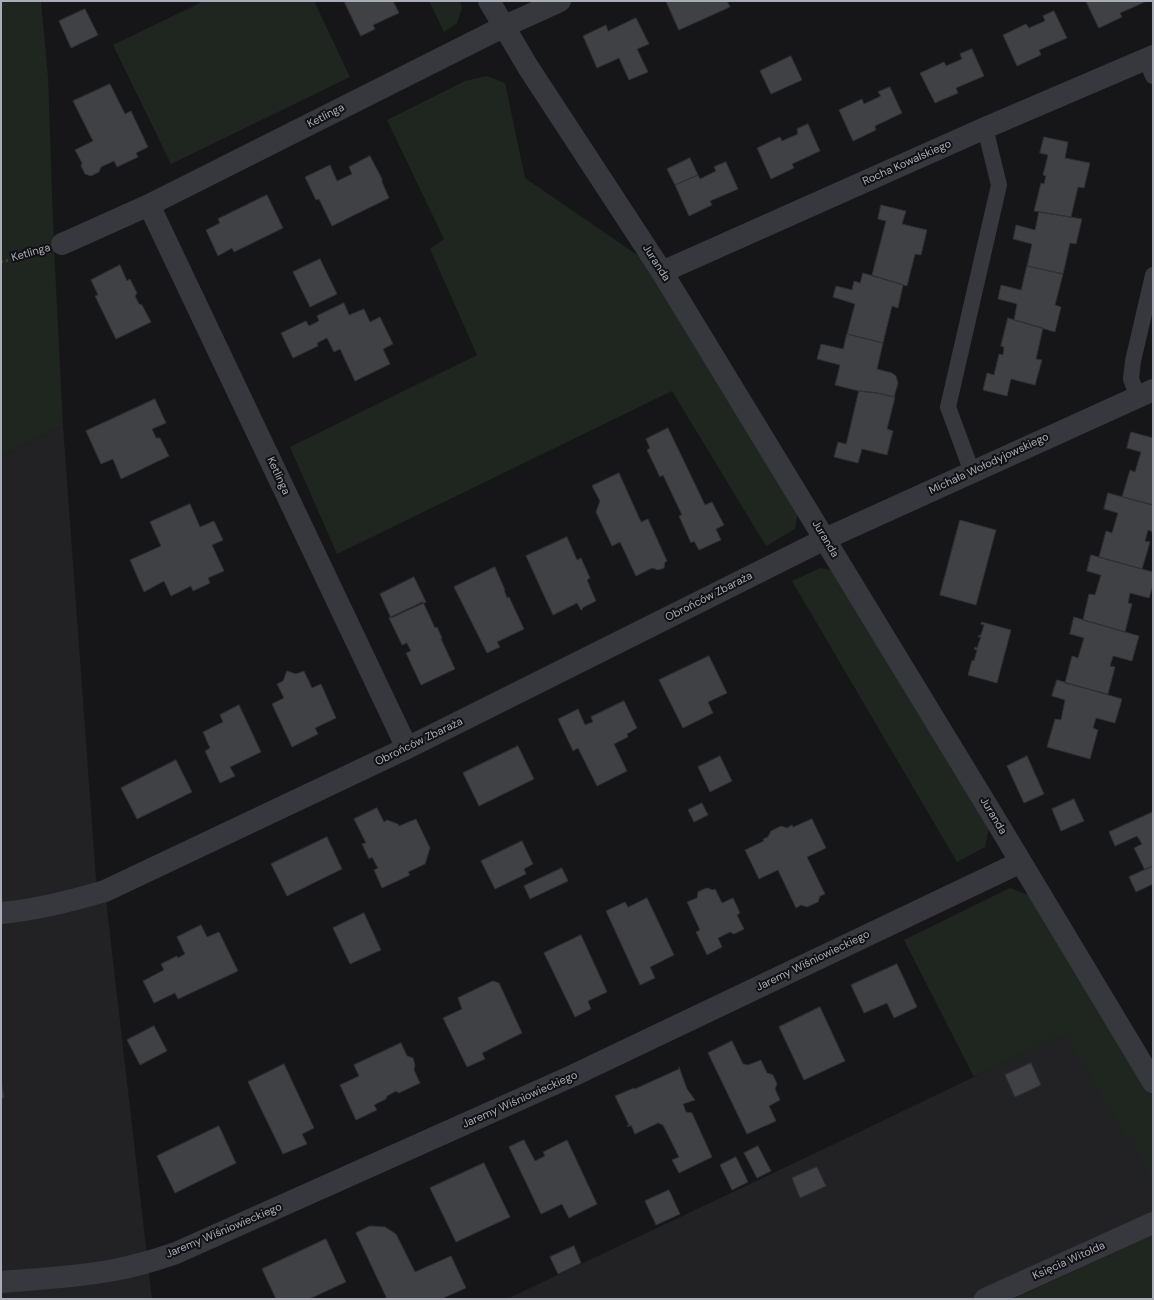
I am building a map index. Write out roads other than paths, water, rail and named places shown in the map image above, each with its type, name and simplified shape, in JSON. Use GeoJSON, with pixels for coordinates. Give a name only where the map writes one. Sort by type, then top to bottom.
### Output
{"type":"FeatureCollection","features":[{"type":"Feature","properties":{"kind":"street","name":"Juranda"},"geometry":{"type":"LineString","coordinates":[[489,1],[528,67],[662,272],[1153,1082]]}},
{"type":"Feature","properties":{"kind":"street","name":"Ketlinga"},"geometry":{"type":"LineString","coordinates":[[62,244],[149,205],[503,27],[560,1]]}},
{"type":"Feature","properties":{"kind":"street","name":"Rocha Kowalskiego"},"geometry":{"type":"LineString","coordinates":[[662,272],[985,128],[1151,64]]}},
{"type":"Feature","properties":{"kind":"street","name":"Ketlinga"},"geometry":{"type":"LineString","coordinates":[[149,205],[407,748]]}},
{"type":"Feature","properties":{"kind":"street","name":"Michała Wołodyjowskiego"},"geometry":{"type":"LineString","coordinates":[[825,539],[1145,393]]}},
{"type":"Feature","properties":{"kind":"street","name":"Obrońców Zbaraża"},"geometry":{"type":"LineString","coordinates":[[1,913],[78,900],[105,891],[407,748],[825,539]]}},
{"type":"Feature","properties":{"kind":"street","name":"Jaremy Wiśniowieckiego"},"geometry":{"type":"LineString","coordinates":[[1,1282],[76,1276],[114,1270],[148,1263],[176,1253],[572,1076],[1021,862]]}},
{"type":"Feature","properties":{"kind":"street","name":"Księcia Witolda"},"geometry":{"type":"LineString","coordinates":[[985,1299],[1153,1223]]}},
{"type":"Feature","properties":{"kind":"lane"},"geometry":{"type":"LineString","coordinates":[[972,472],[948,407],[999,185],[985,128]]}},
{"type":"Feature","properties":{"kind":"lane"},"geometry":{"type":"LineString","coordinates":[[1145,393],[1131,379],[1133,361],[1153,275]]}}]}
